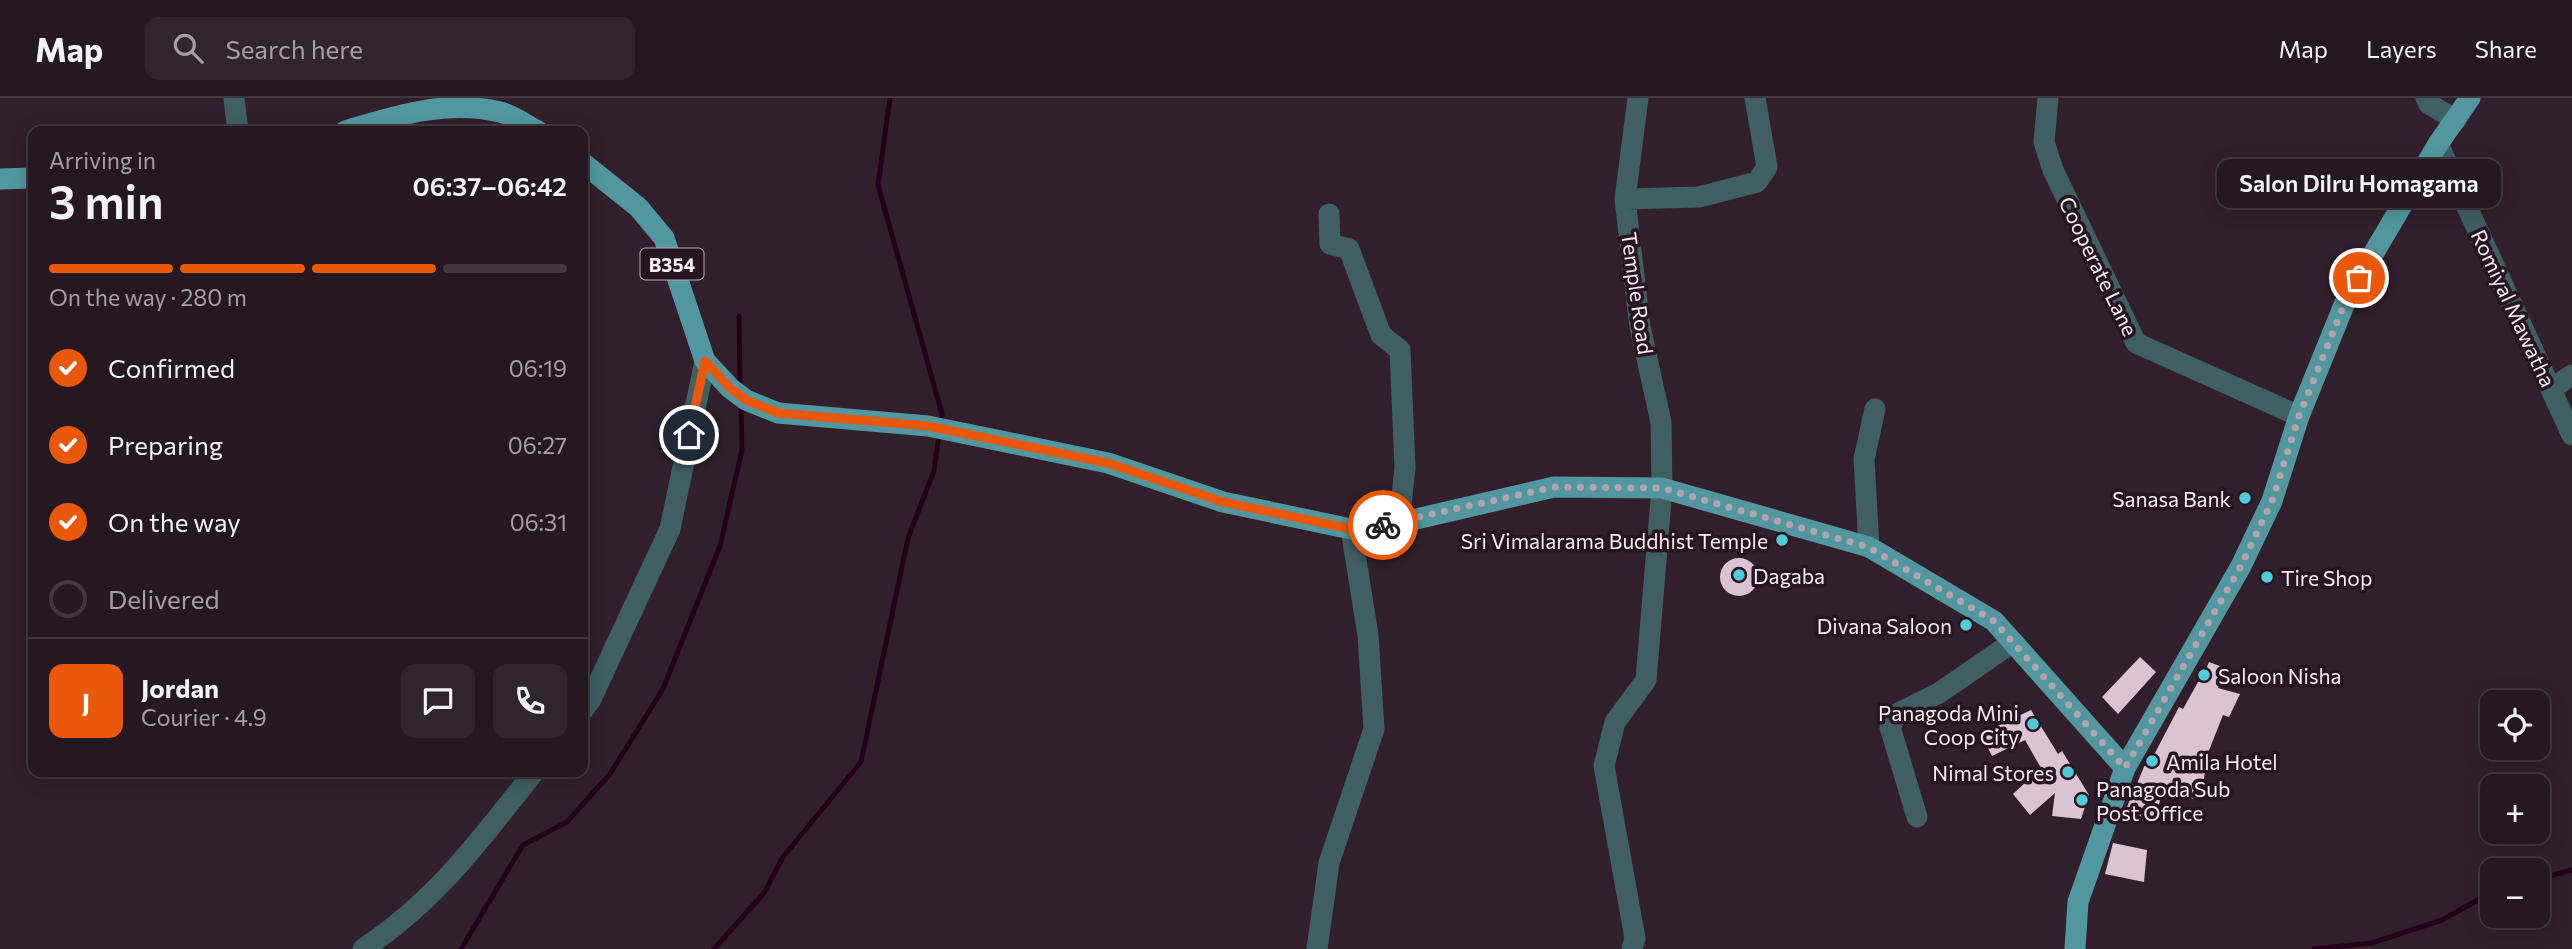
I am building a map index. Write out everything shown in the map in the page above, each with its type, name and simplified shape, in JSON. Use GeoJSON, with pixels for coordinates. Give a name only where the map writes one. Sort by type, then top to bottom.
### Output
{"type":"FeatureCollection","features":[{"type":"Feature","properties":{"kind":"main road"},"geometry":{"type":"LineString","coordinates":[[2075,949],[2078,902],[2125,768],[2241,566],[2272,501],[2299,416],[2346,300],[2438,144],[2470,98]]}},
{"type":"Feature","properties":{"kind":"main road"},"geometry":{"type":"LineString","coordinates":[[362,126],[411,111],[463,107],[501,112],[528,126]]}},
{"type":"Feature","properties":{"kind":"main road","name":"B354"},"geometry":{"type":"LineString","coordinates":[[588,167],[638,207],[664,238],[705,361],[738,394],[778,413],[928,426],[1108,463],[1223,502],[1351,529],[1399,523],[1554,487],[1662,488],[1868,547],[1994,621],[2125,768]]}},
{"type":"Feature","properties":{"kind":"main road"},"geometry":{"type":"LineString","coordinates":[[0,179],[28,178]]}},
{"type":"Feature","properties":{"kind":"street"},"geometry":{"type":"LineString","coordinates":[[233,98],[237,126]]}},
{"type":"Feature","properties":{"kind":"street","name":"Temple Road"},"geometry":{"type":"LineString","coordinates":[[1632,949],[1635,938],[1604,766],[1615,722],[1646,680],[1662,488],[1661,422],[1640,327],[1625,199],[1638,98]]}},
{"type":"Feature","properties":{"kind":"street"},"geometry":{"type":"LineString","coordinates":[[1625,199],[1699,197],[1758,182],[1767,167],[1755,98]]}},
{"type":"Feature","properties":{"kind":"street","name":"Cooperate Lane"},"geometry":{"type":"LineString","coordinates":[[2048,98],[2044,142],[2053,170],[2136,343],[2299,416]]}},
{"type":"Feature","properties":{"kind":"street"},"geometry":{"type":"LineString","coordinates":[[2426,98],[2429,104],[2456,120]]}},
{"type":"Feature","properties":{"kind":"street","name":"Romiyal Mawatha"},"geometry":{"type":"LineString","coordinates":[[2438,144],[2572,435]]}},
{"type":"Feature","properties":{"kind":"street"},"geometry":{"type":"LineString","coordinates":[[1329,214],[1330,244],[1349,249],[1381,335],[1400,349],[1405,468],[1399,523]]}},
{"type":"Feature","properties":{"kind":"street"},"geometry":{"type":"LineString","coordinates":[[588,703],[670,529],[705,361]]}},
{"type":"Feature","properties":{"kind":"street"},"geometry":{"type":"LineString","coordinates":[[2551,389],[2572,375]]}},
{"type":"Feature","properties":{"kind":"street"},"geometry":{"type":"LineString","coordinates":[[1868,547],[1864,459],[1875,409]]}},
{"type":"Feature","properties":{"kind":"street"},"geometry":{"type":"LineString","coordinates":[[1317,949],[1329,863],[1374,729],[1368,635],[1351,529]]}},
{"type":"Feature","properties":{"kind":"street"},"geometry":{"type":"LineString","coordinates":[[1916,817],[1890,727],[1897,714],[1939,693],[2013,642]]}},
{"type":"Feature","properties":{"kind":"street"},"geometry":{"type":"LineString","coordinates":[[363,949],[396,928],[462,864],[530,777]]}},
{"type":"Feature","properties":{"kind":"building","name":"Dagaba"},"geometry":{"type":"Polygon","coordinates":[[[1739,558],[1752,564],[1758,577],[1752,590],[1739,596],[1726,590],[1720,577],[1726,564],[1739,558]]]}},
{"type":"Feature","properties":{"kind":"building"},"geometry":{"type":"Polygon","coordinates":[[[2140,657],[2156,672],[2118,714],[2102,697],[2140,657]]]}},
{"type":"Feature","properties":{"kind":"building"},"geometry":{"type":"Polygon","coordinates":[[[2209,662],[2225,668],[2218,688],[2240,694],[2229,717],[2223,715],[2204,763],[2201,800],[2162,794],[2153,824],[2124,814],[2144,767],[2155,753],[2179,707],[2183,709],[2198,682],[2201,682],[2209,662]]]}},
{"type":"Feature","properties":{"kind":"building"},"geometry":{"type":"Polygon","coordinates":[[[2031,710],[2058,754],[2062,751],[2089,795],[2081,819],[2052,816],[2055,793],[2030,815],[2013,794],[2041,768],[2025,740],[1992,756],[1981,734],[2031,710]]]}},
{"type":"Feature","properties":{"kind":"building"},"geometry":{"type":"Polygon","coordinates":[[[2113,843],[2147,850],[2144,882],[2105,874],[2113,843]]]}},
{"type":"Feature","properties":{"kind":"waterway"},"geometry":{"type":"LineString","coordinates":[[890,98],[878,185],[942,414],[941,424]]}},
{"type":"Feature","properties":{"kind":"waterway"},"geometry":{"type":"LineString","coordinates":[[739,316],[740,390]]}},
{"type":"Feature","properties":{"kind":"waterway"},"geometry":{"type":"LineString","coordinates":[[461,949],[523,845],[567,822],[610,774],[663,689],[720,546],[742,450],[741,403]]}},
{"type":"Feature","properties":{"kind":"waterway"},"geometry":{"type":"LineString","coordinates":[[714,949],[764,893],[783,857],[861,762],[908,538],[934,471],[939,434]]}},
{"type":"Feature","properties":{"kind":"waterway"},"geometry":{"type":"LineString","coordinates":[[2550,876],[2572,870]]}},
{"type":"Feature","properties":{"kind":"waterway"},"geometry":{"type":"LineString","coordinates":[[2314,949],[2372,943],[2442,920],[2480,899]]}},
{"type":"Feature","properties":{"kind":"way so far"},"geometry":{"type":"LineString","coordinates":[[1383,525],[1554,487],[1662,488],[1868,547],[1994,621],[2125,768],[2241,566],[2272,501],[2299,416],[2346,300],[2359,278]]}},
{"type":"Feature","properties":{"kind":"place","name":"Salon Dilru Homagama"},"geometry":{"type":"Point","coordinates":[2359,278]}},
{"type":"Feature","properties":{"kind":"place","name":"Sanasa Bank"},"geometry":{"type":"Point","coordinates":[2245,498]}},
{"type":"Feature","properties":{"kind":"place","name":"Sri Vimalarama Buddhist Temple"},"geometry":{"type":"Point","coordinates":[1782,540]}},
{"type":"Feature","properties":{"kind":"place","name":"Dagaba"},"geometry":{"type":"Point","coordinates":[1739,575]}},
{"type":"Feature","properties":{"kind":"place","name":"Tire Shop"},"geometry":{"type":"Point","coordinates":[2267,577]}},
{"type":"Feature","properties":{"kind":"place","name":"Divana Saloon"},"geometry":{"type":"Point","coordinates":[1966,625]}},
{"type":"Feature","properties":{"kind":"place","name":"Saloon Nisha"},"geometry":{"type":"Point","coordinates":[2204,675]}},
{"type":"Feature","properties":{"kind":"place","name":"Panagoda Mini Coop City"},"geometry":{"type":"Point","coordinates":[2033,724]}},
{"type":"Feature","properties":{"kind":"place","name":"Amila Hotel"},"geometry":{"type":"Point","coordinates":[2152,761]}},
{"type":"Feature","properties":{"kind":"place","name":"Nimal Stores"},"geometry":{"type":"Point","coordinates":[2068,772]}},
{"type":"Feature","properties":{"kind":"place","name":"Panagoda Sub Post Office"},"geometry":{"type":"Point","coordinates":[2082,800]}},
{"type":"Feature","properties":{"kind":"route"},"geometry":{"type":"LineString","coordinates":[[689,435],[705,361],[730,388],[746,400],[778,413],[928,426],[1108,463],[1223,502],[1351,529],[1383,525]]}}]}
